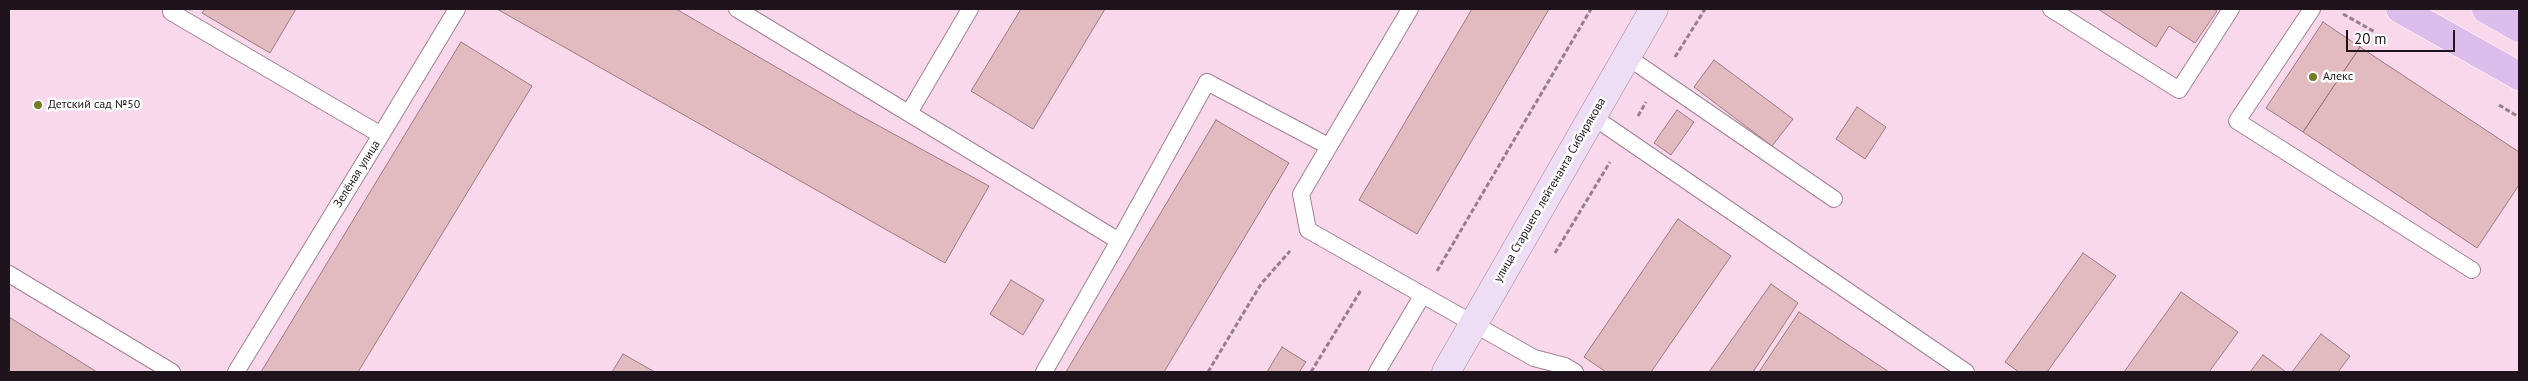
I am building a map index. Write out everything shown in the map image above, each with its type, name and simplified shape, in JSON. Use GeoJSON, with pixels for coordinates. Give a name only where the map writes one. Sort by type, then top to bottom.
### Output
{"type":"FeatureCollection","features":[{"type":"Feature","properties":{"kind":"main road","name":"улица Старшего лейтенанта Сибирякова"},"geometry":{"type":"LineString","coordinates":[[1446,372],[1654,9]]}},
{"type":"Feature","properties":{"kind":"main road"},"geometry":{"type":"LineString","coordinates":[[2400,9],[2519,76]]}},
{"type":"Feature","properties":{"kind":"main road"},"geometry":{"type":"LineString","coordinates":[[2486,9],[2519,28]]}},
{"type":"Feature","properties":{"kind":"lane","name":"Зелёная улица"},"geometry":{"type":"LineString","coordinates":[[173,9],[171,12],[381,135],[236,372]]}},
{"type":"Feature","properties":{"kind":"lane"},"geometry":{"type":"LineString","coordinates":[[381,135],[457,9]]}},
{"type":"Feature","properties":{"kind":"lane"},"geometry":{"type":"LineString","coordinates":[[737,9],[1119,241]]}},
{"type":"Feature","properties":{"kind":"lane"},"geometry":{"type":"LineString","coordinates":[[909,114],[970,9]]}},
{"type":"Feature","properties":{"kind":"lane"},"geometry":{"type":"LineString","coordinates":[[1410,9],[1301,194],[1308,230],[1534,358],[1565,366],[1575,372]]}},
{"type":"Feature","properties":{"kind":"lane"},"geometry":{"type":"LineString","coordinates":[[2052,9],[2179,90],[2231,9]]}},
{"type":"Feature","properties":{"kind":"lane"},"geometry":{"type":"LineString","coordinates":[[2312,9],[2237,121],[2472,270]]}},
{"type":"Feature","properties":{"kind":"lane"},"geometry":{"type":"LineString","coordinates":[[1626,56],[1834,199]]}},
{"type":"Feature","properties":{"kind":"lane"},"geometry":{"type":"LineString","coordinates":[[1044,372],[1207,82],[1328,146]]}},
{"type":"Feature","properties":{"kind":"lane"},"geometry":{"type":"LineString","coordinates":[[1592,116],[1966,372]]}},
{"type":"Feature","properties":{"kind":"lane"},"geometry":{"type":"LineString","coordinates":[[9,274],[172,372]]}},
{"type":"Feature","properties":{"kind":"lane"},"geometry":{"type":"LineString","coordinates":[[1377,372],[1422,296]]}},
{"type":"Feature","properties":{"kind":"lane"},"geometry":{"type":"LineString","coordinates":[[1534,358],[1546,372]]}},
{"type":"Feature","properties":{"kind":"path"},"geometry":{"type":"LineString","coordinates":[[1422,296],[1591,9]]}},
{"type":"Feature","properties":{"kind":"path"},"geometry":{"type":"LineString","coordinates":[[1554,256],[1660,79],[1706,9]]}},
{"type":"Feature","properties":{"kind":"path"},"geometry":{"type":"LineString","coordinates":[[2335,9],[2343,14],[2346,9]]}},
{"type":"Feature","properties":{"kind":"path"},"geometry":{"type":"LineString","coordinates":[[1208,372],[1261,284],[1308,230]]}},
{"type":"Feature","properties":{"kind":"path"},"geometry":{"type":"LineString","coordinates":[[1311,372],[1374,268]]}},
{"type":"Feature","properties":{"kind":"building"},"geometry":{"type":"Polygon","coordinates":[[[205,9],[296,9],[270,53],[202,13],[205,9]]]}},
{"type":"Feature","properties":{"kind":"building"},"geometry":{"type":"Polygon","coordinates":[[[497,9],[676,9],[857,114],[989,186],[945,263],[497,9]]]}},
{"type":"Feature","properties":{"kind":"building"},"geometry":{"type":"Polygon","coordinates":[[[1021,9],[1105,9],[1033,129],[971,91],[1021,9]]]}},
{"type":"Feature","properties":{"kind":"building"},"geometry":{"type":"Polygon","coordinates":[[[1472,9],[1549,9],[1417,234],[1359,200],[1472,9]]]}},
{"type":"Feature","properties":{"kind":"building"},"geometry":{"type":"Polygon","coordinates":[[[2098,9],[2214,9],[2217,11],[2195,43],[2169,26],[2156,47],[2098,9]]]}},
{"type":"Feature","properties":{"kind":"building","name":"Алекс"},"geometry":{"type":"Polygon","coordinates":[[[2323,22],[2360,47],[2303,132],[2266,108],[2323,22]]]}},
{"type":"Feature","properties":{"kind":"building"},"geometry":{"type":"Polygon","coordinates":[[[461,42],[532,86],[358,372],[261,372],[461,42]]]}},
{"type":"Feature","properties":{"kind":"building"},"geometry":{"type":"Polygon","coordinates":[[[2360,47],[2519,152],[2519,185],[2477,248],[2303,132],[2360,47]]]}},
{"type":"Feature","properties":{"kind":"building"},"geometry":{"type":"Polygon","coordinates":[[[1714,60],[1793,119],[1772,146],[1694,87],[1714,60]]]}},
{"type":"Feature","properties":{"kind":"building"},"geometry":{"type":"Polygon","coordinates":[[[1857,107],[1886,127],[1865,159],[1836,139],[1857,107]]]}},
{"type":"Feature","properties":{"kind":"building"},"geometry":{"type":"Polygon","coordinates":[[[1677,110],[1694,122],[1671,155],[1654,143],[1677,110]]]}},
{"type":"Feature","properties":{"kind":"building"},"geometry":{"type":"Polygon","coordinates":[[[1216,120],[1289,163],[1164,372],[1066,372],[1216,120]]]}},
{"type":"Feature","properties":{"kind":"building"},"geometry":{"type":"Polygon","coordinates":[[[1678,219],[1731,256],[1651,372],[1606,372],[1584,357],[1678,219]]]}},
{"type":"Feature","properties":{"kind":"building"},"geometry":{"type":"Polygon","coordinates":[[[2083,253],[2116,276],[2047,372],[2019,372],[2005,362],[2083,253]]]}},
{"type":"Feature","properties":{"kind":"building"},"geometry":{"type":"Polygon","coordinates":[[[1011,280],[1044,300],[1023,335],[990,314],[1011,280]]]}},
{"type":"Feature","properties":{"kind":"building"},"geometry":{"type":"Polygon","coordinates":[[[1771,284],[1798,303],[1753,372],[1709,372],[1771,284]]]}},
{"type":"Feature","properties":{"kind":"building"},"geometry":{"type":"Polygon","coordinates":[[[2181,292],[2238,332],[2209,372],[2124,372],[2181,292]]]}},
{"type":"Feature","properties":{"kind":"building"},"geometry":{"type":"Polygon","coordinates":[[[1799,312],[1889,372],[1759,372],[1799,312]]]}},
{"type":"Feature","properties":{"kind":"building"},"geometry":{"type":"Polygon","coordinates":[[[9,317],[97,372],[9,372],[9,317]]]}},
{"type":"Feature","properties":{"kind":"building"},"geometry":{"type":"Polygon","coordinates":[[[2321,334],[2350,356],[2338,372],[2292,372],[2321,334]]]}},
{"type":"Feature","properties":{"kind":"building"},"geometry":{"type":"Polygon","coordinates":[[[1282,347],[1306,362],[1299,372],[1267,372],[1282,347]]]}},
{"type":"Feature","properties":{"kind":"building"},"geometry":{"type":"Polygon","coordinates":[[[623,354],[655,372],[612,372],[623,354]]]}},
{"type":"Feature","properties":{"kind":"building"},"geometry":{"type":"Polygon","coordinates":[[[2263,355],[2286,372],[2250,372],[2263,355]]]}},
{"type":"Feature","properties":{"kind":"place","name":"Алекс"},"geometry":{"type":"Point","coordinates":[2313,77]}},
{"type":"Feature","properties":{"kind":"place","name":"Детский сад №50"},"geometry":{"type":"Point","coordinates":[38,105]}}]}
